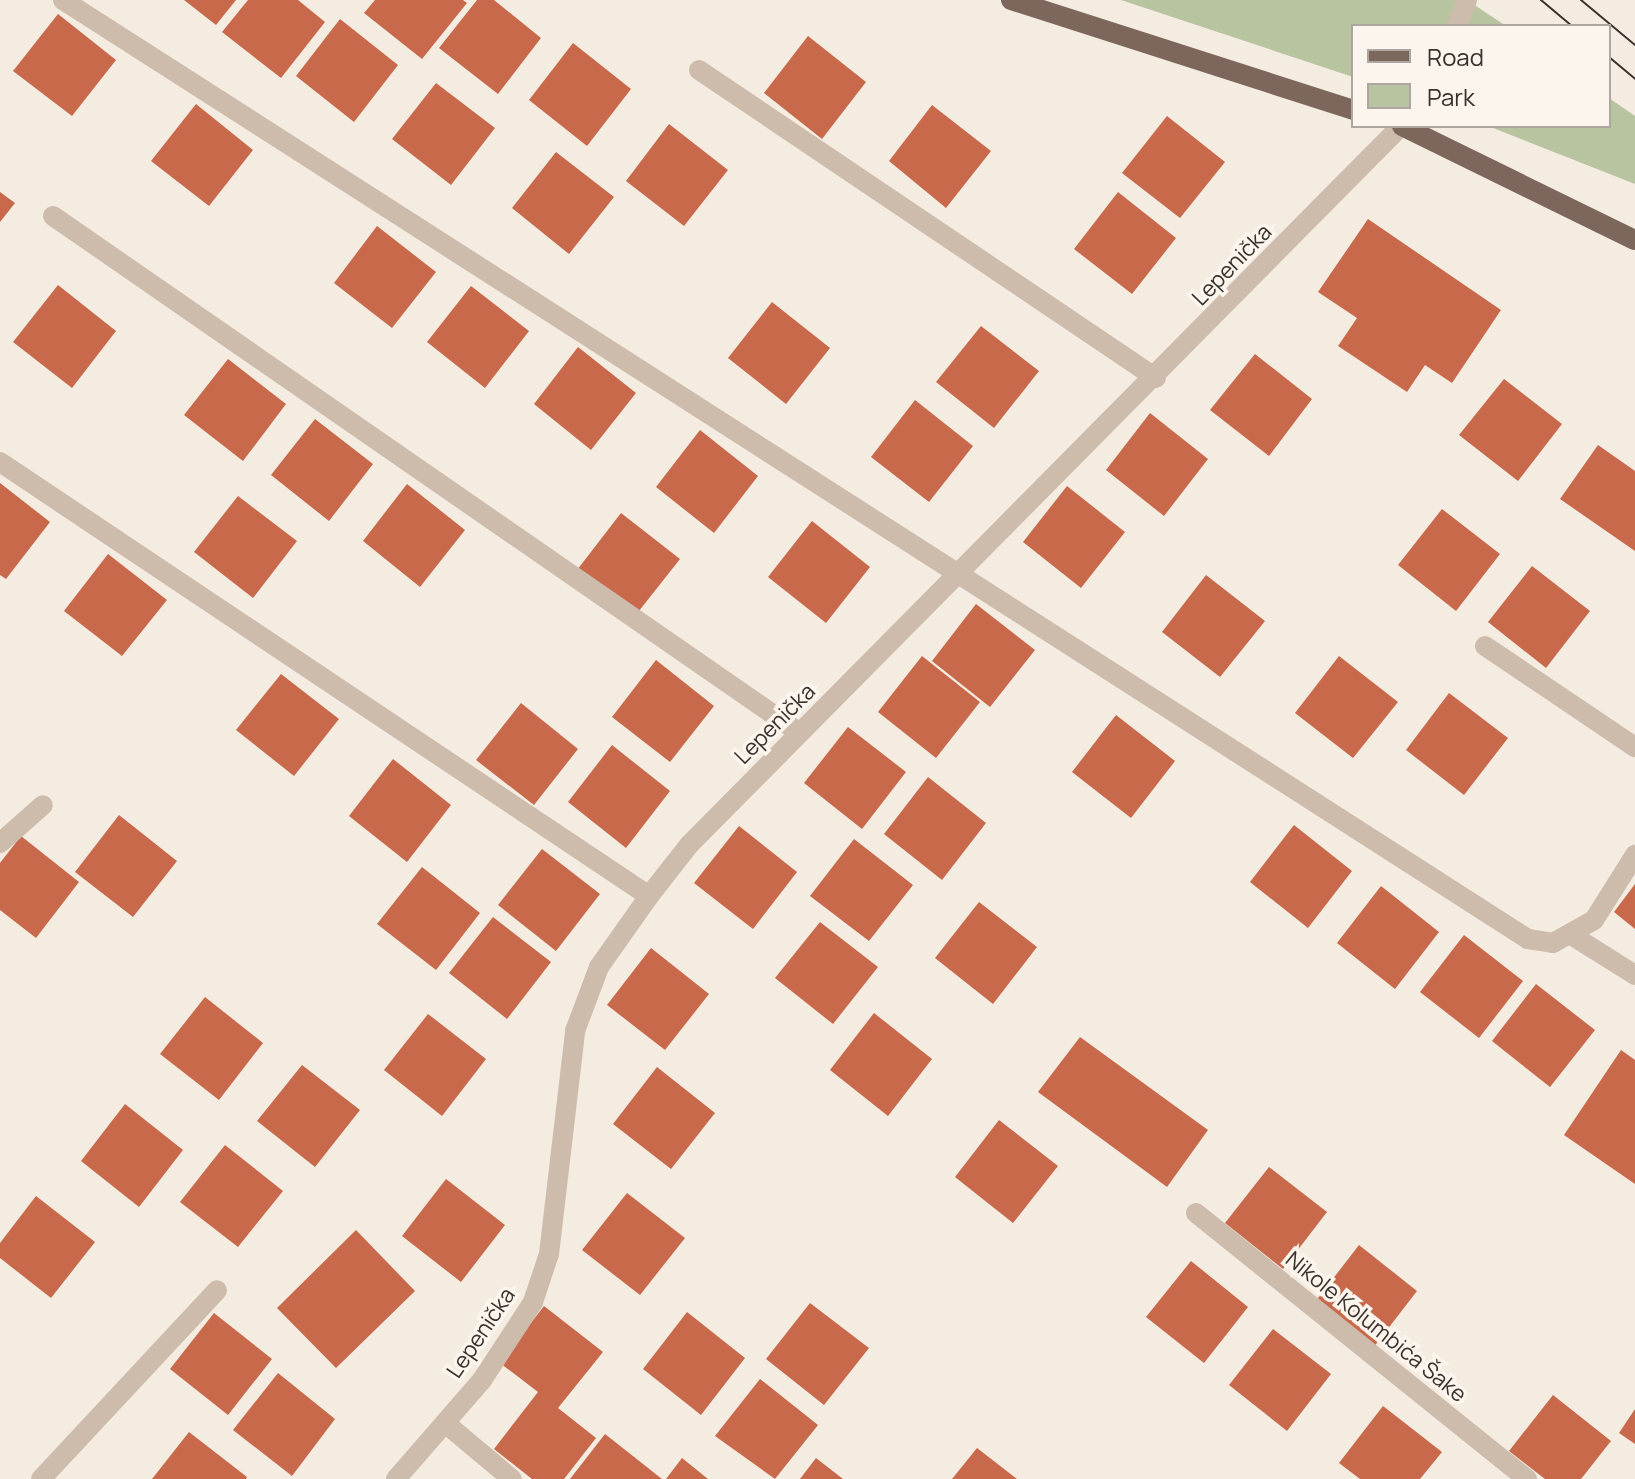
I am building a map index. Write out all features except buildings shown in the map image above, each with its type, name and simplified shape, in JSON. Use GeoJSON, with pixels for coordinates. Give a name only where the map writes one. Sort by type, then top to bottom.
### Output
{"type":"FeatureCollection","features":[{"type":"Feature","properties":{"kind":"main road"},"geometry":{"type":"LineString","coordinates":[[1011,0],[1351,109]]}},
{"type":"Feature","properties":{"kind":"main road"},"geometry":{"type":"LineString","coordinates":[[1405,128],[1635,240]]}},
{"type":"Feature","properties":{"kind":"street"},"geometry":{"type":"LineString","coordinates":[[63,0],[1528,939],[1573,936],[1594,920],[1635,855]]}},
{"type":"Feature","properties":{"kind":"street"},"geometry":{"type":"LineString","coordinates":[[1458,24],[1467,0]]}},
{"type":"Feature","properties":{"kind":"street"},"geometry":{"type":"LineString","coordinates":[[699,70],[1156,378]]}},
{"type":"Feature","properties":{"kind":"street","name":"Lepenička"},"geometry":{"type":"LineString","coordinates":[[396,1479],[445,1423],[533,1302],[549,1254],[575,1031],[599,967],[649,896],[689,845],[1156,378],[1399,128]]}},
{"type":"Feature","properties":{"kind":"street"},"geometry":{"type":"LineString","coordinates":[[53,216],[800,733]]}},
{"type":"Feature","properties":{"kind":"street"},"geometry":{"type":"LineString","coordinates":[[0,462],[649,896]]}},
{"type":"Feature","properties":{"kind":"street"},"geometry":{"type":"LineString","coordinates":[[1485,646],[1635,747]]}},
{"type":"Feature","properties":{"kind":"street"},"geometry":{"type":"LineString","coordinates":[[0,843],[43,805]]}},
{"type":"Feature","properties":{"kind":"street"},"geometry":{"type":"LineString","coordinates":[[1573,936],[1635,975]]}},
{"type":"Feature","properties":{"kind":"street","name":"Nikole Kolumbića Šake"},"geometry":{"type":"LineString","coordinates":[[1196,1213],[1527,1479]]}},
{"type":"Feature","properties":{"kind":"street"},"geometry":{"type":"LineString","coordinates":[[41,1479],[217,1290]]}},
{"type":"Feature","properties":{"kind":"street"},"geometry":{"type":"LineString","coordinates":[[445,1423],[512,1479]]}},
{"type":"Feature","properties":{"kind":"green space"},"geometry":{"type":"Polygon","coordinates":[[[1121,0],[1467,0],[1503,24],[1351,24],[1351,76],[1121,0]]]}},
{"type":"Feature","properties":{"kind":"green space"},"geometry":{"type":"Polygon","coordinates":[[[1611,99],[1635,116],[1635,184],[1493,128],[1611,128],[1611,99]]]}},
{"type":"Feature","properties":{"kind":"tram line"},"geometry":{"type":"LineString","coordinates":[[1541,0],[1570,24]]}},
{"type":"Feature","properties":{"kind":"tram line"},"geometry":{"type":"LineString","coordinates":[[1581,0],[1610,24]]}},
{"type":"Feature","properties":{"kind":"tram line"},"geometry":{"type":"LineString","coordinates":[[1611,25],[1635,45]]}},
{"type":"Feature","properties":{"kind":"tram line"},"geometry":{"type":"LineString","coordinates":[[1611,59],[1635,79]]}}]}
